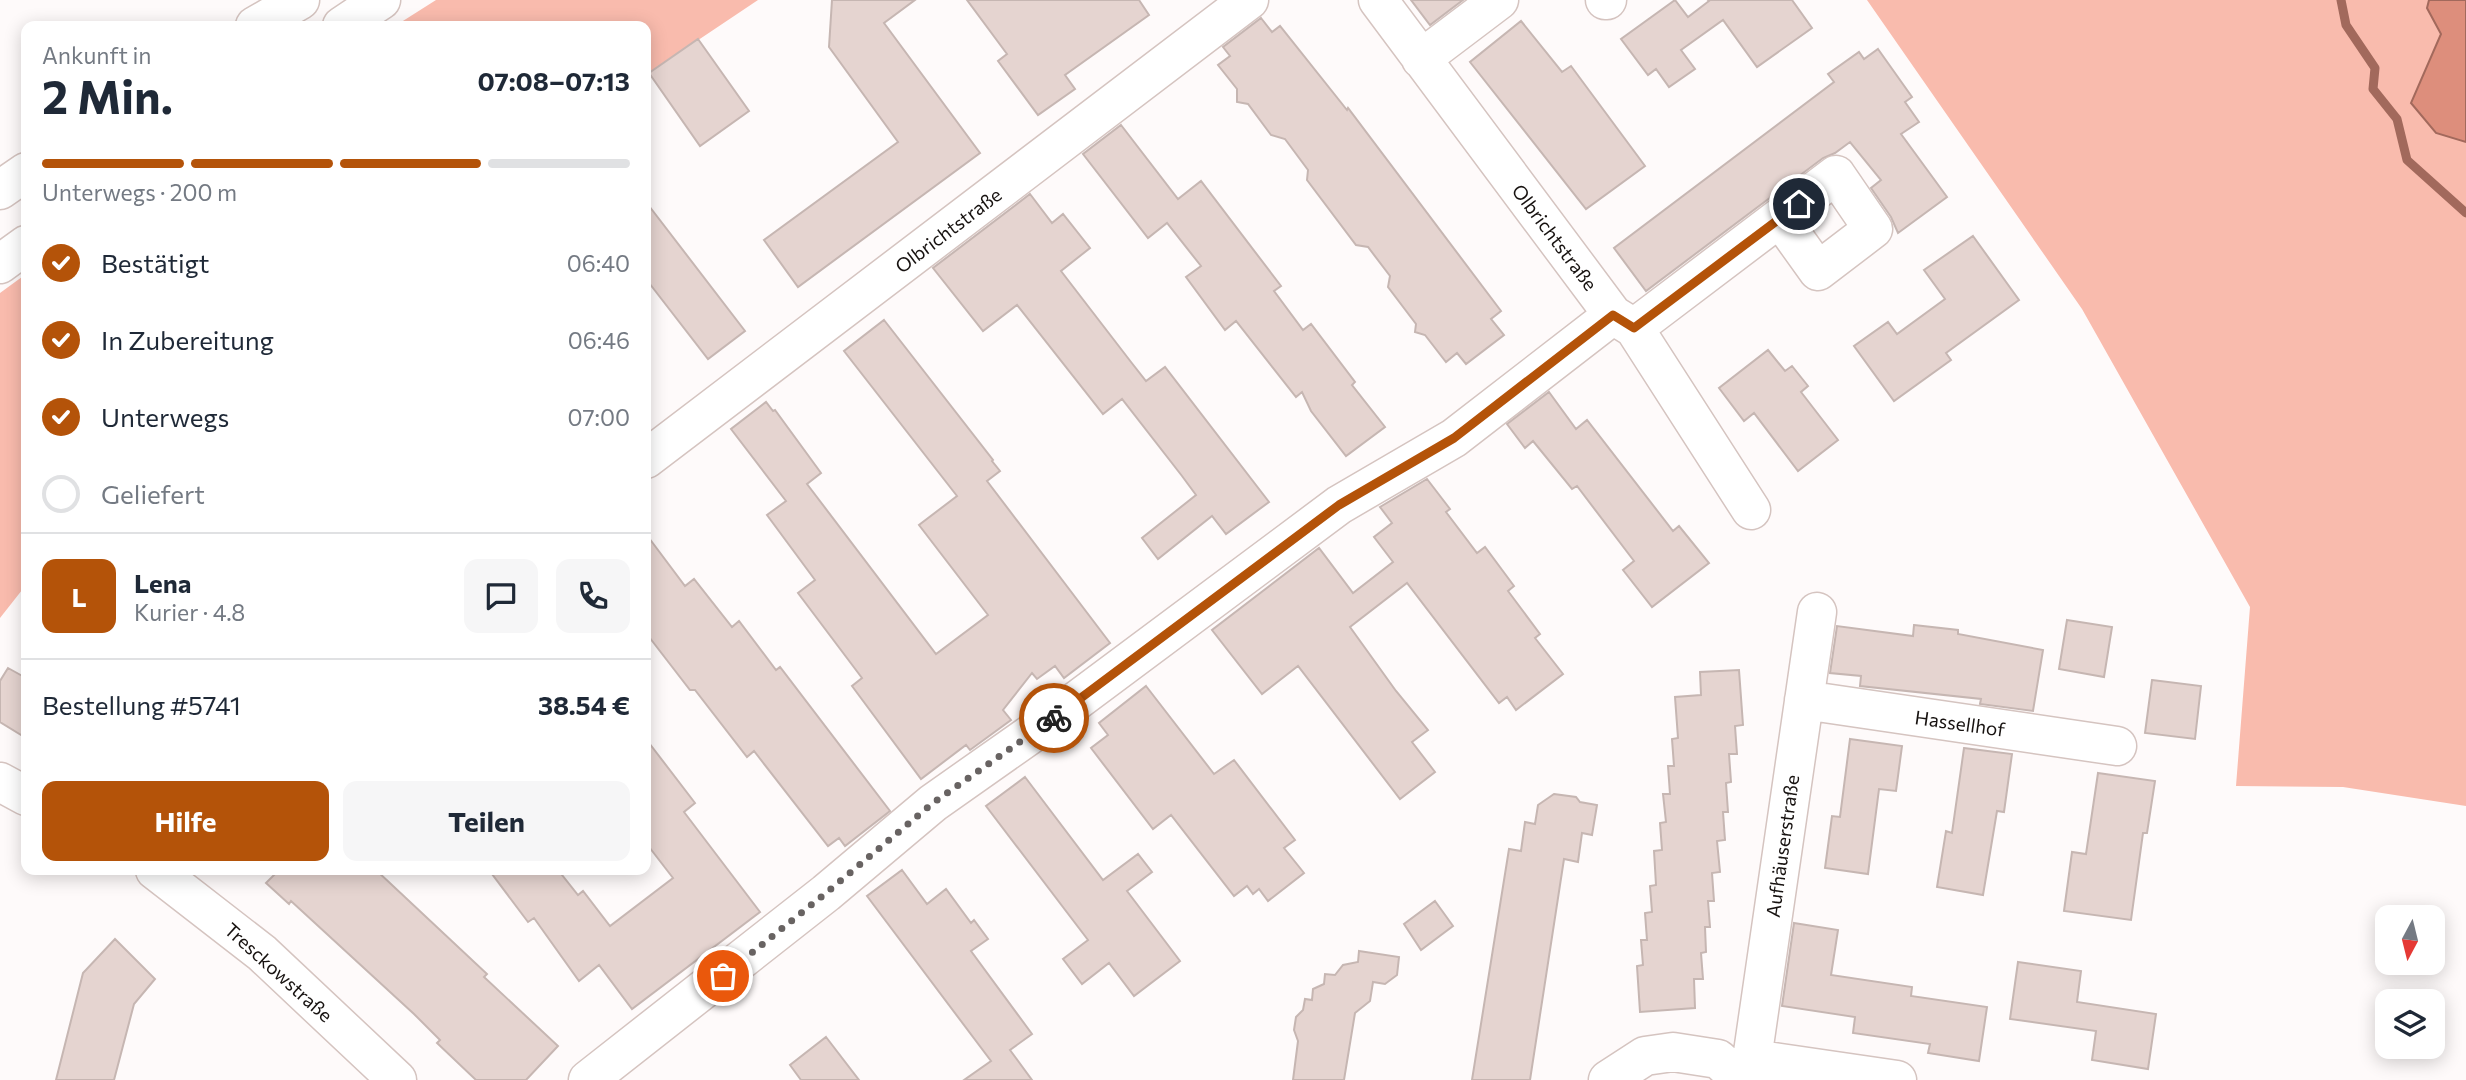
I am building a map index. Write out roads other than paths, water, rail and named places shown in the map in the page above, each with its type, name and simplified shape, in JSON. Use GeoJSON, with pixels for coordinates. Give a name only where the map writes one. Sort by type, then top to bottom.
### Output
{"type":"FeatureCollection","features":[{"type":"Feature","properties":{"kind":"street"},"geometry":{"type":"LineString","coordinates":[[264,21],[300,0]]}},
{"type":"Feature","properties":{"kind":"street"},"geometry":{"type":"LineString","coordinates":[[350,21],[381,0]]}},
{"type":"Feature","properties":{"kind":"street","name":"Olbrichtstraße"},"geometry":{"type":"LineString","coordinates":[[651,455],[1249,0]]}},
{"type":"Feature","properties":{"kind":"street","name":"Olbrichtstraße"},"geometry":{"type":"LineString","coordinates":[[1378,0],[1623,322],[1751,510]]}},
{"type":"Feature","properties":{"kind":"street"},"geometry":{"type":"LineString","coordinates":[[1421,59],[1499,0]]}},
{"type":"Feature","properties":{"kind":"street"},"geometry":{"type":"LineString","coordinates":[[0,190],[21,175]]}},
{"type":"Feature","properties":{"kind":"street"},"geometry":{"type":"LineString","coordinates":[[588,1080],[826,893],[933,803],[1060,714],[1339,505],[1454,438],[1780,218]]}},
{"type":"Feature","properties":{"kind":"street"},"geometry":{"type":"LineString","coordinates":[[0,264],[21,249]]}},
{"type":"Feature","properties":{"kind":"street","name":"Aufhäuserstraße"},"geometry":{"type":"LineString","coordinates":[[1746,1073],[1817,612]]}},
{"type":"Feature","properties":{"kind":"street","name":"Hassellhof"},"geometry":{"type":"LineString","coordinates":[[1804,700],[2117,746]]}},
{"type":"Feature","properties":{"kind":"street"},"geometry":{"type":"LineString","coordinates":[[0,782],[21,793]]}},
{"type":"Feature","properties":{"kind":"street","name":"Tresckowstraße"},"geometry":{"type":"LineString","coordinates":[[161,875],[262,953],[397,1080]]}},
{"type":"Feature","properties":{"kind":"street"},"geometry":{"type":"LineString","coordinates":[[1608,1080],[1645,1056],[1673,1052],[1718,1059],[1738,1077],[1746,1073],[1897,1080]]}},
{"type":"Feature","properties":{"kind":"waterway"},"geometry":{"type":"LineString","coordinates":[[2341,0],[2346,25],[2375,68],[2373,89],[2397,119],[2407,160],[2466,213]]}}]}
